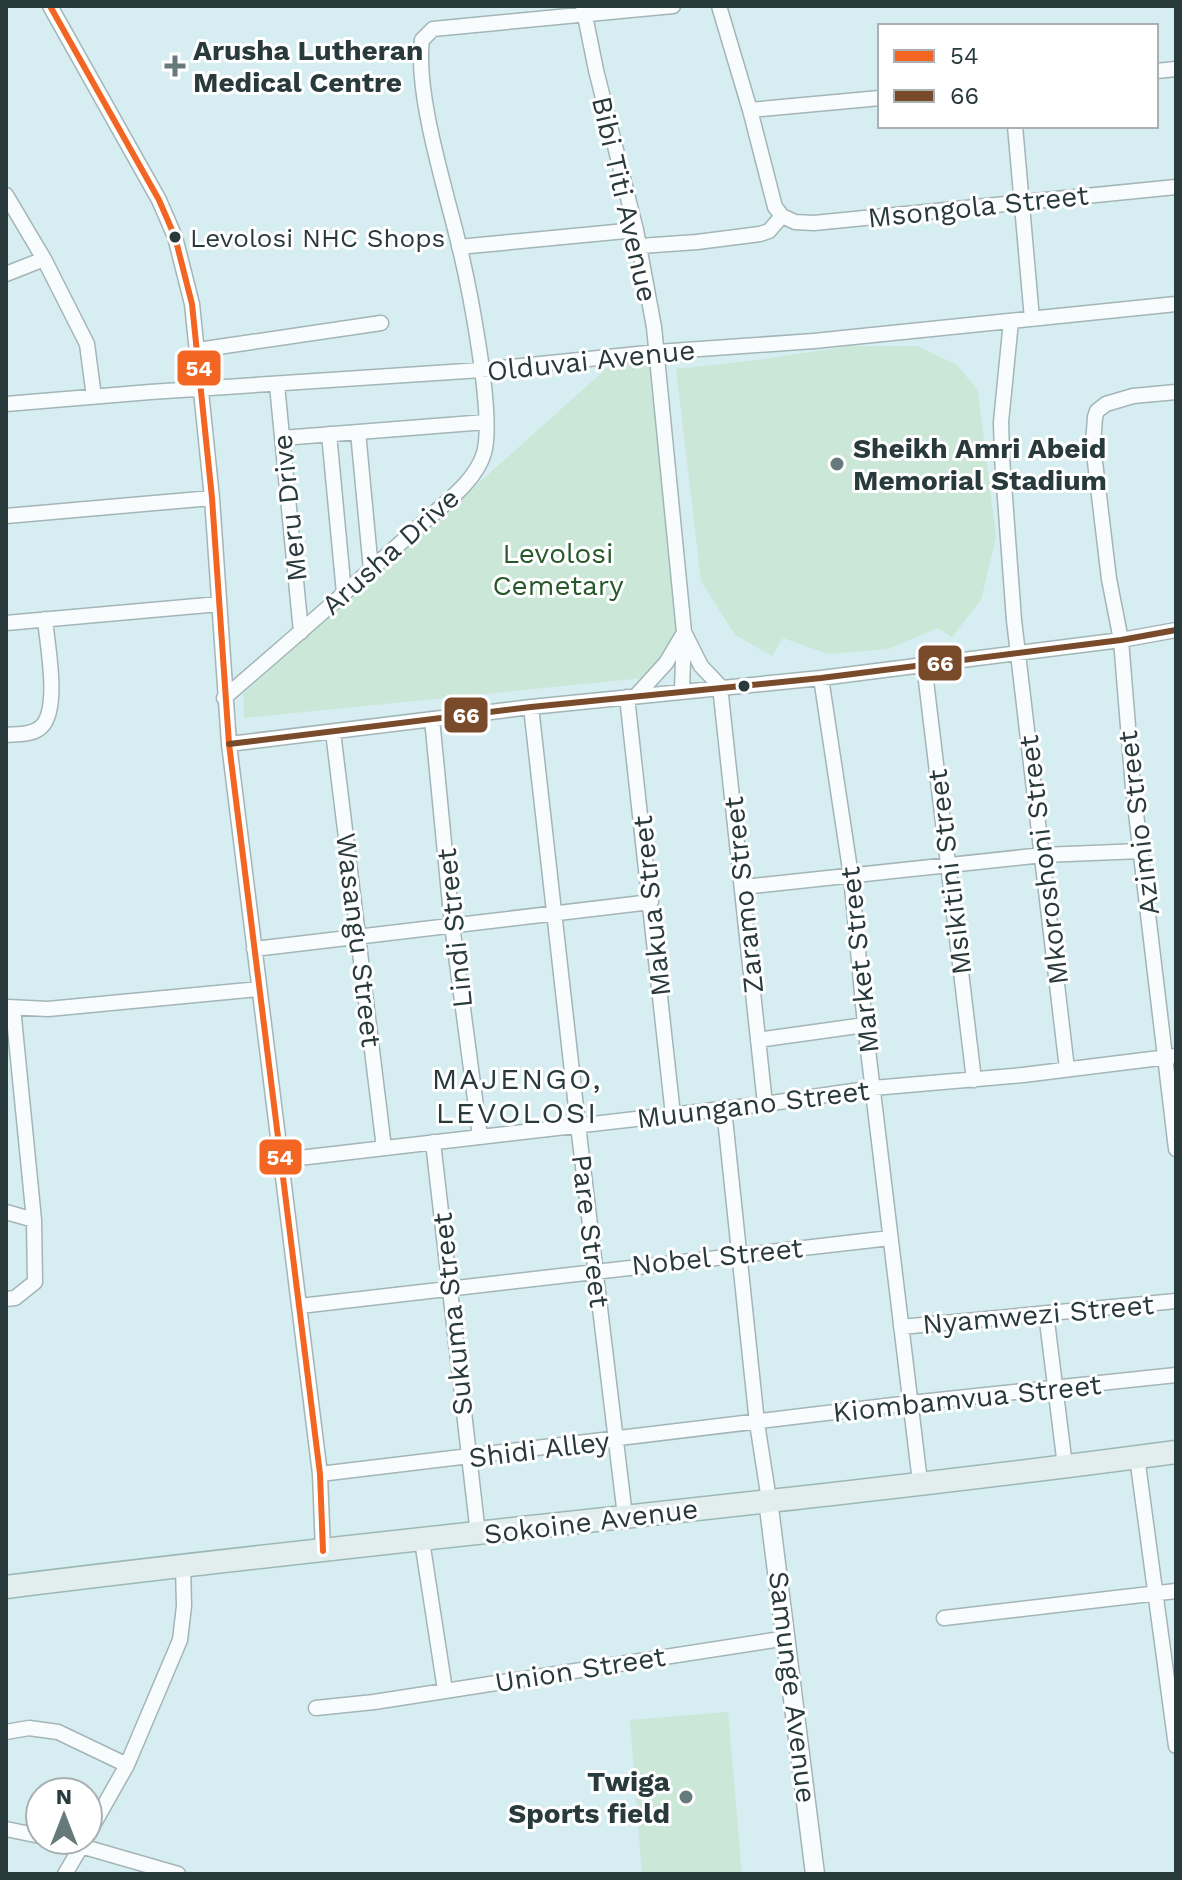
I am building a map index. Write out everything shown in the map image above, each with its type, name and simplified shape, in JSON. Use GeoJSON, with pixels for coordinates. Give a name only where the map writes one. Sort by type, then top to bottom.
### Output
{"type":"FeatureCollection","features":[{"type":"Feature","properties":{"kind":"main road","name":"Sokoine Avenue"},"geometry":{"type":"LineString","coordinates":[[6,1587],[1176,1452]]}},
{"type":"Feature","properties":{"kind":"street"},"geometry":{"type":"LineString","coordinates":[[50,6],[159,200],[180,256],[192,304],[212,498],[224,698],[320,1474],[323,1551]]}},
{"type":"Feature","properties":{"kind":"street","name":"Arusha Drive"},"geometry":{"type":"LineString","coordinates":[[224,698],[371,570],[469,479],[485,452],[486,422],[481,370],[459,247],[420,67],[422,40],[433,29],[584,10],[673,6]]}},
{"type":"Feature","properties":{"kind":"street"},"geometry":{"type":"LineString","coordinates":[[640,246],[760,234],[769,231],[782,216],[771,197],[750,110],[719,6]]}},
{"type":"Feature","properties":{"kind":"street","name":"Bibi Titi Avenue"},"geometry":{"type":"LineString","coordinates":[[584,10],[640,246],[657,352],[684,632]]}},
{"type":"Feature","properties":{"kind":"street"},"geometry":{"type":"LineString","coordinates":[[750,110],[878,98]]}},
{"type":"Feature","properties":{"kind":"street"},"geometry":{"type":"LineString","coordinates":[[1015,128],[1032,319]]}},
{"type":"Feature","properties":{"kind":"street","name":"Msongola Street"},"geometry":{"type":"LineString","coordinates":[[782,216],[795,222],[814,223],[1176,187]]}},
{"type":"Feature","properties":{"kind":"street"},"geometry":{"type":"LineString","coordinates":[[6,195],[44,259],[87,344],[94,397]]}},
{"type":"Feature","properties":{"kind":"street"},"geometry":{"type":"LineString","coordinates":[[459,247],[636,230]]}},
{"type":"Feature","properties":{"kind":"street"},"geometry":{"type":"LineString","coordinates":[[6,274],[44,259]]}},
{"type":"Feature","properties":{"kind":"street","name":"Olduvai Avenue"},"geometry":{"type":"LineString","coordinates":[[6,404],[481,370],[657,352],[814,341],[1176,304]]}},
{"type":"Feature","properties":{"kind":"street","name":"Mkoroshoni Street"},"geometry":{"type":"LineString","coordinates":[[1011,321],[1001,422],[1002,457],[1019,652],[1067,1069]]}},
{"type":"Feature","properties":{"kind":"street"},"geometry":{"type":"LineString","coordinates":[[198,350],[381,323]]}},
{"type":"Feature","properties":{"kind":"street","name":"Meru Drive"},"geometry":{"type":"LineString","coordinates":[[277,385],[301,632]]}},
{"type":"Feature","properties":{"kind":"street","name":"Azimio Street"},"geometry":{"type":"LineString","coordinates":[[1176,392],[1133,396],[1106,404],[1095,417],[1093,445],[1109,579],[1121,640],[1125,714],[1170,1057],[1176,1149]]}},
{"type":"Feature","properties":{"kind":"street"},"geometry":{"type":"LineString","coordinates":[[282,438],[486,422]]}},
{"type":"Feature","properties":{"kind":"street"},"geometry":{"type":"LineString","coordinates":[[358,432],[371,570]]}},
{"type":"Feature","properties":{"kind":"street"},"geometry":{"type":"LineString","coordinates":[[329,434],[344,593]]}},
{"type":"Feature","properties":{"kind":"street"},"geometry":{"type":"LineString","coordinates":[[6,516],[212,498]]}},
{"type":"Feature","properties":{"kind":"street"},"geometry":{"type":"LineString","coordinates":[[6,623],[219,604]]}},
{"type":"Feature","properties":{"kind":"street"},"geometry":{"type":"LineString","coordinates":[[6,735],[36,730],[43,725],[51,709],[45,619]]}},
{"type":"Feature","properties":{"kind":"street"},"geometry":{"type":"LineString","coordinates":[[229,744],[682,690],[821,678],[1159,635],[1176,630]]}},
{"type":"Feature","properties":{"kind":"street"},"geometry":{"type":"LineString","coordinates":[[684,632],[701,666],[720,686]]}},
{"type":"Feature","properties":{"kind":"street"},"geometry":{"type":"LineString","coordinates":[[682,690],[684,632]]}},
{"type":"Feature","properties":{"kind":"street"},"geometry":{"type":"LineString","coordinates":[[632,696],[666,663],[684,632]]}},
{"type":"Feature","properties":{"kind":"street"},"geometry":{"type":"LineString","coordinates":[[1159,635],[1176,638]]}},
{"type":"Feature","properties":{"kind":"street","name":"Msikitini Street"},"geometry":{"type":"LineString","coordinates":[[924,664],[974,1080]]}},
{"type":"Feature","properties":{"kind":"street","name":"Market Street"},"geometry":{"type":"LineString","coordinates":[[821,678],[851,876],[865,1025],[920,1482]]}},
{"type":"Feature","properties":{"kind":"street","name":"Zaramo Street"},"geometry":{"type":"LineString","coordinates":[[720,686],[765,1104]]}},
{"type":"Feature","properties":{"kind":"street","name":"Makua Street"},"geometry":{"type":"LineString","coordinates":[[632,696],[673,1115]]}},
{"type":"Feature","properties":{"kind":"street","name":"Pare Street"},"geometry":{"type":"LineString","coordinates":[[531,707],[625,1516]]}},
{"type":"Feature","properties":{"kind":"street","name":"Lindi Street"},"geometry":{"type":"LineString","coordinates":[[432,719],[452,925],[480,1137]]}},
{"type":"Feature","properties":{"kind":"street","name":"Wasangu Street"},"geometry":{"type":"LineString","coordinates":[[333,732],[384,1148]]}},
{"type":"Feature","properties":{"kind":"street"},"geometry":{"type":"LineString","coordinates":[[743,887],[1043,855],[1141,851]]}},
{"type":"Feature","properties":{"kind":"street"},"geometry":{"type":"LineString","coordinates":[[254,949],[651,902]]}},
{"type":"Feature","properties":{"kind":"street"},"geometry":{"type":"LineString","coordinates":[[6,1299],[15,1298],[35,1282],[34,1220],[10,1008],[48,1009],[258,989]]}},
{"type":"Feature","properties":{"kind":"street"},"geometry":{"type":"LineString","coordinates":[[758,1040],[865,1025]]}},
{"type":"Feature","properties":{"kind":"street","name":"Muungano Street"},"geometry":{"type":"LineString","coordinates":[[282,1160],[724,1109],[873,1088],[974,1080],[1170,1057]]}},
{"type":"Feature","properties":{"kind":"street"},"geometry":{"type":"LineString","coordinates":[[6,1102],[23,1106]]}},
{"type":"Feature","properties":{"kind":"street"},"geometry":{"type":"LineString","coordinates":[[724,1109],[757,1423],[769,1500]]}},
{"type":"Feature","properties":{"kind":"street","name":"Sukuma Street"},"geometry":{"type":"LineString","coordinates":[[433,1142],[478,1534]]}},
{"type":"Feature","properties":{"kind":"street"},"geometry":{"type":"LineString","coordinates":[[6,1212],[34,1220]]}},
{"type":"Feature","properties":{"kind":"street","name":"Nobel Street"},"geometry":{"type":"LineString","coordinates":[[300,1306],[890,1238]]}},
{"type":"Feature","properties":{"kind":"street","name":"Nyamwezi Street"},"geometry":{"type":"LineString","coordinates":[[901,1327],[1176,1301]]}},
{"type":"Feature","properties":{"kind":"street"},"geometry":{"type":"LineString","coordinates":[[1046,1313],[1065,1466]]}},
{"type":"Feature","properties":{"kind":"street","name":"Kiombamvua Street"},"geometry":{"type":"LineString","coordinates":[[757,1423],[910,1403],[1176,1375]]}},
{"type":"Feature","properties":{"kind":"street","name":"Shidi Alley"},"geometry":{"type":"LineString","coordinates":[[320,1474],[757,1423]]}},
{"type":"Feature","properties":{"kind":"street"},"geometry":{"type":"LineString","coordinates":[[1137,1457],[1176,1746]]}},
{"type":"Feature","properties":{"kind":"street","name":"Samunge Avenue"},"geometry":{"type":"LineString","coordinates":[[769,1500],[815,1874]]}},
{"type":"Feature","properties":{"kind":"street"},"geometry":{"type":"LineString","coordinates":[[422,1541],[445,1690]]}},
{"type":"Feature","properties":{"kind":"street"},"geometry":{"type":"LineString","coordinates":[[104,1806],[127,1765],[180,1640],[184,1606],[183,1566]]}},
{"type":"Feature","properties":{"kind":"street"},"geometry":{"type":"LineString","coordinates":[[944,1618],[1176,1591]]}},
{"type":"Feature","properties":{"kind":"street","name":"Union Street"},"geometry":{"type":"LineString","coordinates":[[316,1708],[374,1702],[787,1638]]}},
{"type":"Feature","properties":{"kind":"street"},"geometry":{"type":"LineString","coordinates":[[6,1732],[29,1728],[58,1732],[127,1765]]}},
{"type":"Feature","properties":{"kind":"street"},"geometry":{"type":"LineString","coordinates":[[104,1847],[178,1874]]}},
{"type":"Feature","properties":{"kind":"street"},"geometry":{"type":"LineString","coordinates":[[65,1874],[76,1856]]}},
{"type":"Feature","properties":{"kind":"green space","name":"Sheikh Amri Abeid Memorial Stadium"},"geometry":{"type":"Polygon","coordinates":[[[851,346],[917,346],[957,365],[978,391],[996,537],[981,600],[952,637],[937,628],[888,649],[828,654],[783,638],[772,656],[735,635],[701,581],[676,369],[851,346]]]}},
{"type":"Feature","properties":{"kind":"green space","name":"Levolosi Cemetary"},"geometry":{"type":"Polygon","coordinates":[[[649,349],[684,631],[644,678],[244,718],[243,694],[626,351],[649,349]]]}},
{"type":"Feature","properties":{"kind":"green space","name":"Twiga Sports field"},"geometry":{"type":"Polygon","coordinates":[[[728,1712],[742,1874],[642,1874],[630,1720],[728,1712]]]}},
{"type":"Feature","properties":{"kind":"transit line","name":"54"},"geometry":{"type":"LineString","coordinates":[[50,6],[159,200],[175,237],[192,304],[212,498],[229,744],[320,1474],[323,1551]]}},
{"type":"Feature","properties":{"kind":"transit line","name":"66"},"geometry":{"type":"LineString","coordinates":[[229,744],[531,707],[821,678],[1121,640],[1176,630]]}},
{"type":"Feature","properties":{"kind":"place","name":"Arusha Lutheran Medical Centre"},"geometry":{"type":"Point","coordinates":[175,66]}},
{"type":"Feature","properties":{"kind":"place","name":"Levolosi NHC Shops"},"geometry":{"type":"Point","coordinates":[175,237]}},
{"type":"Feature","properties":{"kind":"place","name":"Sheikh Amri Abeid Memorial Stadium"},"geometry":{"type":"Point","coordinates":[837,464]}},
{"type":"Feature","properties":{"kind":"place","name":"Twiga Sports field"},"geometry":{"type":"Point","coordinates":[686,1797]}},
{"type":"Feature","properties":{"kind":"district","name":"MAJENGO, LEVOLOSI"},"geometry":{"type":"Point","coordinates":[517,1096]}}]}
